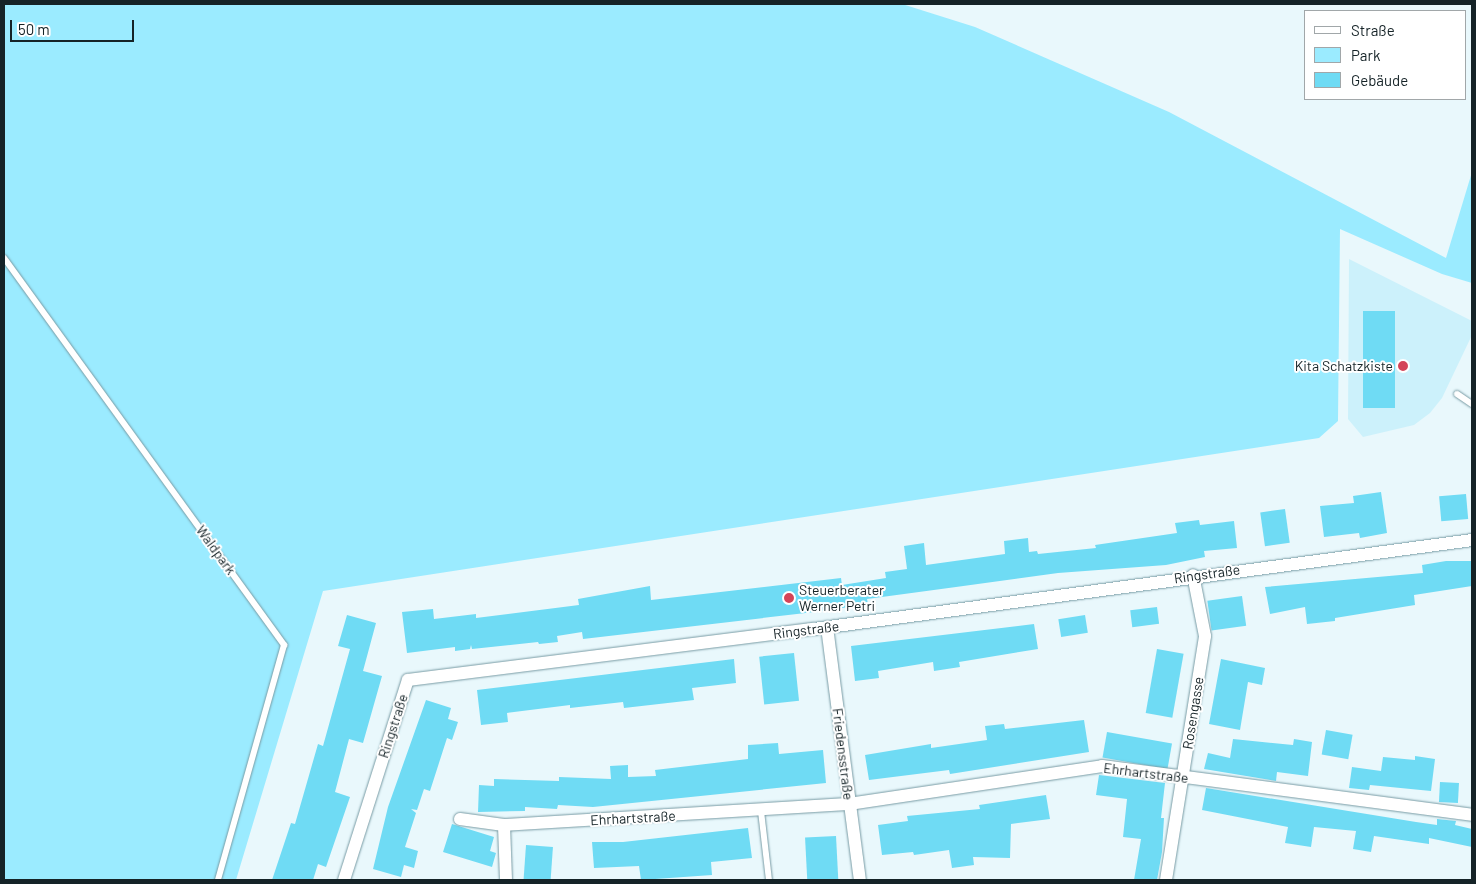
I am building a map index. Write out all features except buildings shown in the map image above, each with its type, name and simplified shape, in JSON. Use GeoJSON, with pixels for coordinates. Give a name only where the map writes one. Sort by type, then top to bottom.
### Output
{"type":"FeatureCollection","features":[{"type":"Feature","properties":{"kind":"street","name":"Ringstraße"},"geometry":{"type":"LineString","coordinates":[[344,880],[408,680],[827,627],[1193,576],[1472,540]]}},
{"type":"Feature","properties":{"kind":"street","name":"Rosengasse"},"geometry":{"type":"LineString","coordinates":[[1166,880],[1205,636],[1193,576]]}},
{"type":"Feature","properties":{"kind":"street","name":"Friedensstraße"},"geometry":{"type":"LineString","coordinates":[[827,627],[860,880]]}},
{"type":"Feature","properties":{"kind":"street","name":"Ehrhartstraße"},"geometry":{"type":"LineString","coordinates":[[460,818],[504,825],[849,804],[1102,766],[1472,814]]}},
{"type":"Feature","properties":{"kind":"street"},"geometry":{"type":"LineString","coordinates":[[504,825],[506,880]]}},
{"type":"Feature","properties":{"kind":"lane","name":"Waldpark"},"geometry":{"type":"LineString","coordinates":[[4,258],[284,645],[218,880]]}},
{"type":"Feature","properties":{"kind":"lane"},"geometry":{"type":"LineString","coordinates":[[1457,394],[1472,404]]}},
{"type":"Feature","properties":{"kind":"lane"},"geometry":{"type":"LineString","coordinates":[[762,810],[769,880]]}},
{"type":"Feature","properties":{"kind":"shaded area","name":"Kita Schatzkiste"},"geometry":{"type":"Polygon","coordinates":[[[1349,259],[1472,321],[1472,335],[1442,398],[1430,413],[1414,425],[1363,437],[1348,419],[1349,259]]]}},
{"type":"Feature","properties":{"kind":"green space"},"geometry":{"type":"Polygon","coordinates":[[[4,4],[902,4],[975,27],[1169,112],[1446,258],[1472,172],[1472,283],[1442,274],[1340,229],[1338,421],[1319,438],[323,591],[236,880],[4,880],[4,4]]]}},
{"type":"Feature","properties":{"kind":"place","name":"Kita Schatzkiste"},"geometry":{"type":"Point","coordinates":[1403,366]}},
{"type":"Feature","properties":{"kind":"place","name":"Steuerberater Werner Petri"},"geometry":{"type":"Point","coordinates":[789,598]}}]}
